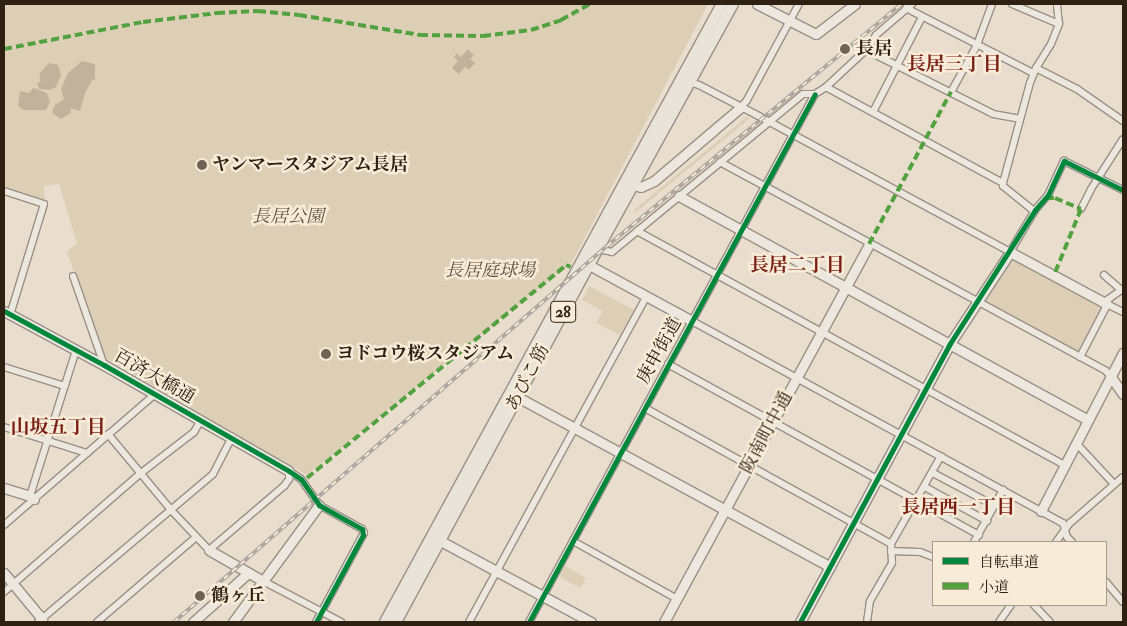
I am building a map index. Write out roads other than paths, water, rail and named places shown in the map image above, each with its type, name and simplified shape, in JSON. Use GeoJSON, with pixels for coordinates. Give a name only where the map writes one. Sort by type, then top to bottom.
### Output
{"type":"FeatureCollection","features":[{"type":"Feature","properties":{"kind":"main road","name":"あびこ筋"},"geometry":{"type":"LineString","coordinates":[[385,622],[436,538],[514,395],[722,4]]}},
{"type":"Feature","properties":{"kind":"main road","name":"あびこ筋"},"geometry":{"type":"LineString","coordinates":[[514,395],[598,249],[733,4]]}},
{"type":"Feature","properties":{"kind":"main road","name":"あびこ筋"},"geometry":{"type":"LineString","coordinates":[[396,622],[436,538]]}},
{"type":"Feature","properties":{"kind":"street"},"geometry":{"type":"LineString","coordinates":[[757,4],[816,34],[855,4]]}},
{"type":"Feature","properties":{"kind":"street"},"geometry":{"type":"LineString","coordinates":[[633,185],[641,187],[654,180],[741,107],[747,100],[799,4]]}},
{"type":"Feature","properties":{"kind":"street"},"geometry":{"type":"LineString","coordinates":[[950,92],[976,45],[992,4]]}},
{"type":"Feature","properties":{"kind":"street"},"geometry":{"type":"LineString","coordinates":[[1012,4],[1059,24]]}},
{"type":"Feature","properties":{"kind":"street"},"geometry":{"type":"LineString","coordinates":[[1003,183],[1035,71],[1051,44],[1059,24],[1057,4]]}},
{"type":"Feature","properties":{"kind":"street"},"geometry":{"type":"LineString","coordinates":[[598,249],[612,252],[803,94],[815,94],[826,87],[866,50],[876,35],[909,6],[922,17],[976,45],[1077,89],[1123,121]]}},
{"type":"Feature","properties":{"kind":"street"},"geometry":{"type":"LineString","coordinates":[[873,112],[922,17]]}},
{"type":"Feature","properties":{"kind":"street"},"geometry":{"type":"LineString","coordinates":[[866,50],[993,114],[1020,119]]}},
{"type":"Feature","properties":{"kind":"street"},"geometry":{"type":"LineString","coordinates":[[677,86],[691,81],[1123,312]]}},
{"type":"Feature","properties":{"kind":"street"},"geometry":{"type":"LineString","coordinates":[[826,87],[1003,183],[1003,186],[1034,212]]}},
{"type":"Feature","properties":{"kind":"street","name":"庚申街道"},"geometry":{"type":"LineString","coordinates":[[529,622],[815,94]]}},
{"type":"Feature","properties":{"kind":"street"},"geometry":{"type":"LineString","coordinates":[[1081,209],[1123,139]]}},
{"type":"Feature","properties":{"kind":"street"},"geometry":{"type":"LineString","coordinates":[[800,622],[950,344],[1034,212],[1048,195],[1064,161],[1123,190]]}},
{"type":"Feature","properties":{"kind":"street"},"geometry":{"type":"LineString","coordinates":[[720,162],[1080,357],[1111,376],[1121,388]]}},
{"type":"Feature","properties":{"kind":"street"},"geometry":{"type":"LineString","coordinates":[[4,191],[44,204],[7,313]]}},
{"type":"Feature","properties":{"kind":"street"},"geometry":{"type":"LineString","coordinates":[[679,196],[1088,420]]}},
{"type":"Feature","properties":{"kind":"street"},"geometry":{"type":"LineString","coordinates":[[637,231],[716,276],[1065,465]]}},
{"type":"Feature","properties":{"kind":"street","name":"阪南町中通"},"geometry":{"type":"LineString","coordinates":[[664,622],[870,244]]}},
{"type":"Feature","properties":{"kind":"street"},"geometry":{"type":"LineString","coordinates":[[589,265],[1063,523],[1066,528],[1067,537],[1071,541]]}},
{"type":"Feature","properties":{"kind":"street"},"geometry":{"type":"LineString","coordinates":[[1080,357],[1107,304],[1107,300],[1122,290],[1104,275]]}},
{"type":"Feature","properties":{"kind":"street"},"geometry":{"type":"LineString","coordinates":[[73,276],[104,365]]}},
{"type":"Feature","properties":{"kind":"street"},"geometry":{"type":"LineString","coordinates":[[469,622],[647,296]]}},
{"type":"Feature","properties":{"kind":"street","name":"百済大橋通"},"geometry":{"type":"LineString","coordinates":[[7,313],[104,365],[289,471]]}},
{"type":"Feature","properties":{"kind":"street"},"geometry":{"type":"LineString","coordinates":[[32,497],[47,441],[76,350]]}},
{"type":"Feature","properties":{"kind":"street"},"geometry":{"type":"LineString","coordinates":[[1041,511],[1123,352]]}},
{"type":"Feature","properties":{"kind":"street"},"geometry":{"type":"LineString","coordinates":[[668,364],[979,535]]}},
{"type":"Feature","properties":{"kind":"street"},"geometry":{"type":"LineString","coordinates":[[4,367],[65,386]]}},
{"type":"Feature","properties":{"kind":"street"},"geometry":{"type":"LineString","coordinates":[[4,525],[32,497],[87,453],[155,394]]}},
{"type":"Feature","properties":{"kind":"street"},"geometry":{"type":"LineString","coordinates":[[514,395],[830,567]]}},
{"type":"Feature","properties":{"kind":"street"},"geometry":{"type":"LineString","coordinates":[[645,408],[892,544]]}},
{"type":"Feature","properties":{"kind":"street"},"geometry":{"type":"LineString","coordinates":[[4,592],[141,473],[194,432],[201,420]]}},
{"type":"Feature","properties":{"kind":"street"},"geometry":{"type":"LineString","coordinates":[[4,427],[87,453]]}},
{"type":"Feature","properties":{"kind":"street"},"geometry":{"type":"LineString","coordinates":[[108,434],[172,510],[210,550],[248,573],[341,622]]}},
{"type":"Feature","properties":{"kind":"street"},"geometry":{"type":"LineString","coordinates":[[4,572],[42,621],[212,474],[232,437]]}},
{"type":"Feature","properties":{"kind":"street"},"geometry":{"type":"LineString","coordinates":[[1076,443],[1114,484]]}},
{"type":"Feature","properties":{"kind":"street"},"geometry":{"type":"LineString","coordinates":[[866,622],[870,601],[892,563],[892,544],[941,456]]}},
{"type":"Feature","properties":{"kind":"street"},"geometry":{"type":"LineString","coordinates":[[289,471],[301,479],[319,506],[362,529],[364,533],[316,622]]}},
{"type":"Feature","properties":{"kind":"street"},"geometry":{"type":"LineString","coordinates":[[210,550],[284,486],[289,479],[289,471]]}},
{"type":"Feature","properties":{"kind":"street"},"geometry":{"type":"LineString","coordinates":[[933,473],[995,506]]}},
{"type":"Feature","properties":{"kind":"street"},"geometry":{"type":"LineString","coordinates":[[1057,541],[1066,528],[1123,477]]}},
{"type":"Feature","properties":{"kind":"street"},"geometry":{"type":"LineString","coordinates":[[924,487],[987,520]]}},
{"type":"Feature","properties":{"kind":"street"},"geometry":{"type":"LineString","coordinates":[[4,488],[32,497]]}},
{"type":"Feature","properties":{"kind":"street"},"geometry":{"type":"LineString","coordinates":[[975,541],[1003,490]]}},
{"type":"Feature","properties":{"kind":"street"},"geometry":{"type":"LineString","coordinates":[[233,622],[319,506]]}},
{"type":"Feature","properties":{"kind":"street"},"geometry":{"type":"LineString","coordinates":[[97,622],[196,536]]}},
{"type":"Feature","properties":{"kind":"street"},"geometry":{"type":"LineString","coordinates":[[436,538],[591,622]]}},
{"type":"Feature","properties":{"kind":"street"},"geometry":{"type":"LineString","coordinates":[[573,541],[677,599]]}},
{"type":"Feature","properties":{"kind":"street"},"geometry":{"type":"LineString","coordinates":[[891,551],[920,552],[932,557]]}},
{"type":"Feature","properties":{"kind":"street"},"geometry":{"type":"LineString","coordinates":[[193,622],[248,573]]}},
{"type":"Feature","properties":{"kind":"street"},"geometry":{"type":"LineString","coordinates":[[1107,583],[1123,602]]}},
{"type":"Feature","properties":{"kind":"street"},"geometry":{"type":"LineString","coordinates":[[999,622],[1010,606]]}},
{"type":"Feature","properties":{"kind":"street"},"geometry":{"type":"LineString","coordinates":[[1035,606],[1050,622]]}},
{"type":"Feature","properties":{"kind":"railway"},"geometry":{"type":"LineString","coordinates":[[174,622],[607,246],[902,4]]}},
{"type":"Feature","properties":{"kind":"place","name":"長居"},"geometry":{"type":"Point","coordinates":[845,49]}},
{"type":"Feature","properties":{"kind":"place","name":"ヤンマースタジアム長居"},"geometry":{"type":"Point","coordinates":[202,165]}},
{"type":"Feature","properties":{"kind":"place","name":"ヨドコウ桜スタジアム"},"geometry":{"type":"Point","coordinates":[326,354]}},
{"type":"Feature","properties":{"kind":"place","name":"鶴ヶ丘"},"geometry":{"type":"Point","coordinates":[200,596]}},
{"type":"Feature","properties":{"kind":"district","name":"長居三丁目"},"geometry":{"type":"Point","coordinates":[954,65]}},
{"type":"Feature","properties":{"kind":"district","name":"長居二丁目"},"geometry":{"type":"Point","coordinates":[797,266]}},
{"type":"Feature","properties":{"kind":"district","name":"山坂五丁目"},"geometry":{"type":"Point","coordinates":[58,428]}},
{"type":"Feature","properties":{"kind":"district","name":"長居西一丁目"},"geometry":{"type":"Point","coordinates":[958,508]}},
{"type":"Feature","properties":{"kind":"park label","name":"長居公園"},"geometry":{"type":"Point","coordinates":[288,217]}},
{"type":"Feature","properties":{"kind":"park label","name":"長居庭球場"},"geometry":{"type":"Point","coordinates":[490,271]}}]}
